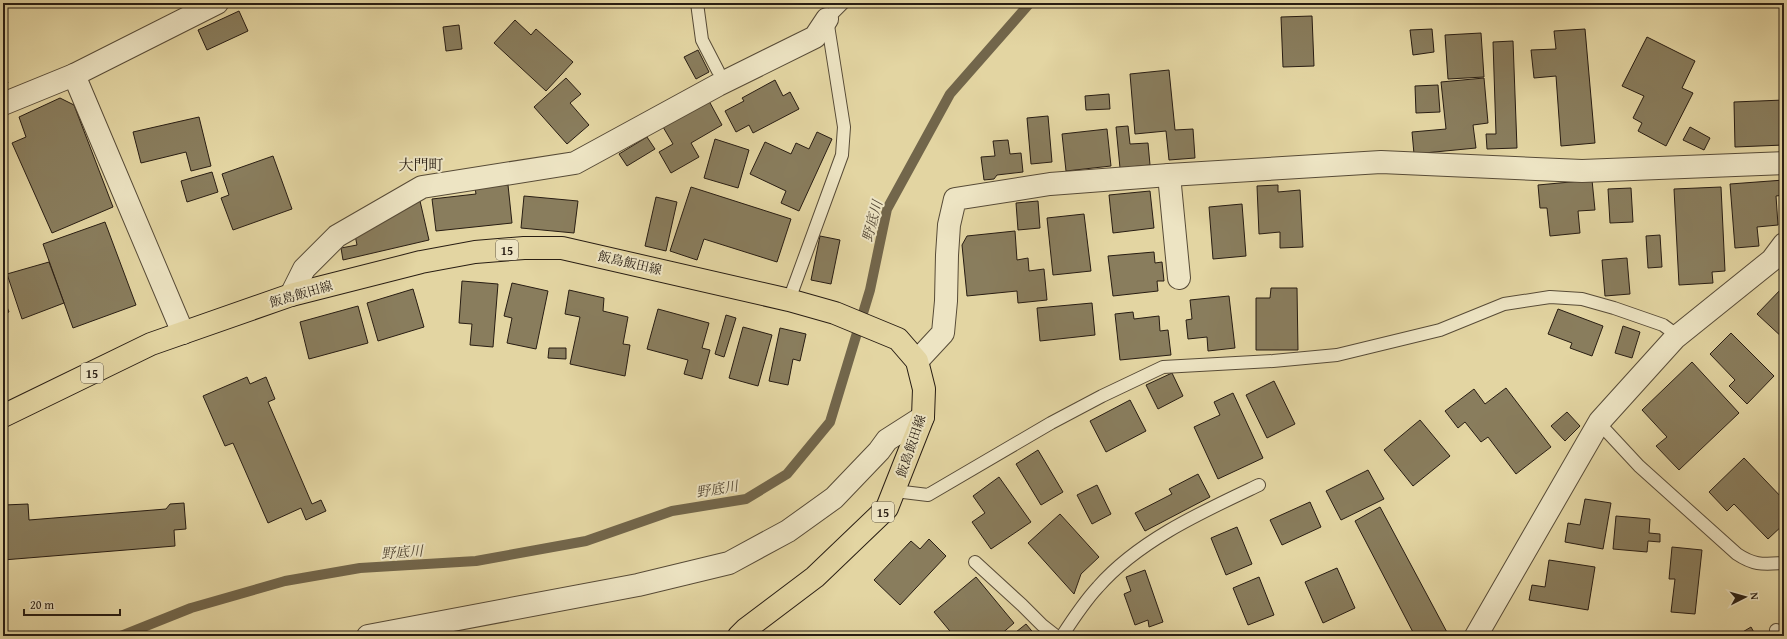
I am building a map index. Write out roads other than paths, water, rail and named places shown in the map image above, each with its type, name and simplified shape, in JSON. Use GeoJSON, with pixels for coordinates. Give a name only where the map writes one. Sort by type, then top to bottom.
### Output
{"type":"FeatureCollection","features":[{"type":"Feature","properties":{"kind":"main road","name":"飯島飯田線"},"geometry":{"type":"LineString","coordinates":[[3,416],[151,344],[291,295],[421,262],[482,252],[524,248],[562,248],[789,300],[835,313],[898,339],[917,361],[924,389],[923,417],[888,508],[815,577],[746,629],[739,636]]}},
{"type":"Feature","properties":{"kind":"street"},"geometry":{"type":"LineString","coordinates":[[3,104],[74,74],[217,3]]}},
{"type":"Feature","properties":{"kind":"street"},"geometry":{"type":"LineString","coordinates":[[291,295],[304,269],[337,236],[422,186],[575,163],[718,85],[815,37],[826,19]]}},
{"type":"Feature","properties":{"kind":"street"},"geometry":{"type":"LineString","coordinates":[[74,74],[183,333]]}},
{"type":"Feature","properties":{"kind":"street"},"geometry":{"type":"LineString","coordinates":[[917,361],[943,333],[949,225],[955,198],[1050,184],[1381,162],[1582,171],[1784,163]]}},
{"type":"Feature","properties":{"kind":"street"},"geometry":{"type":"LineString","coordinates":[[1169,175],[1179,278]]}},
{"type":"Feature","properties":{"kind":"street"},"geometry":{"type":"LineString","coordinates":[[1476,636],[1599,423],[1678,336],[1772,260],[1784,244]]}},
{"type":"Feature","properties":{"kind":"street"},"geometry":{"type":"LineString","coordinates":[[368,636],[638,585],[729,563],[788,531],[834,498],[879,451],[887,440],[923,417]]}},
{"type":"Feature","properties":{"kind":"lane"},"geometry":{"type":"LineString","coordinates":[[697,3],[702,40],[718,71]]}},
{"type":"Feature","properties":{"kind":"lane"},"geometry":{"type":"LineString","coordinates":[[789,300],[842,155],[844,127],[826,19],[843,3]]}},
{"type":"Feature","properties":{"kind":"lane"},"geometry":{"type":"LineString","coordinates":[[895,491],[928,496],[1051,423],[1102,396],[1163,367],[1273,361],[1337,355],[1440,330],[1504,304],[1550,297],[1582,299],[1614,308],[1664,325],[1678,336]]}},
{"type":"Feature","properties":{"kind":"lane"},"geometry":{"type":"LineString","coordinates":[[1599,423],[1639,466],[1737,554],[1748,562],[1758,565],[1784,563]]}},
{"type":"Feature","properties":{"kind":"lane"},"geometry":{"type":"LineString","coordinates":[[1062,636],[1098,586],[1132,556],[1182,523],[1259,485]]}},
{"type":"Feature","properties":{"kind":"lane"},"geometry":{"type":"LineString","coordinates":[[975,562],[1022,604],[1042,625],[1056,636]]}},
{"type":"Feature","properties":{"kind":"waterway","name":"野底川"},"geometry":{"type":"LineString","coordinates":[[121,636],[191,608],[285,581],[360,568],[476,561],[586,541],[672,511],[746,499],[787,474],[830,422],[870,290],[887,209],[950,94],[1030,3]]}},
{"type":"Feature","properties":{"kind":"district","name":"大門町"},"geometry":{"type":"Point","coordinates":[421,164]}}]}
